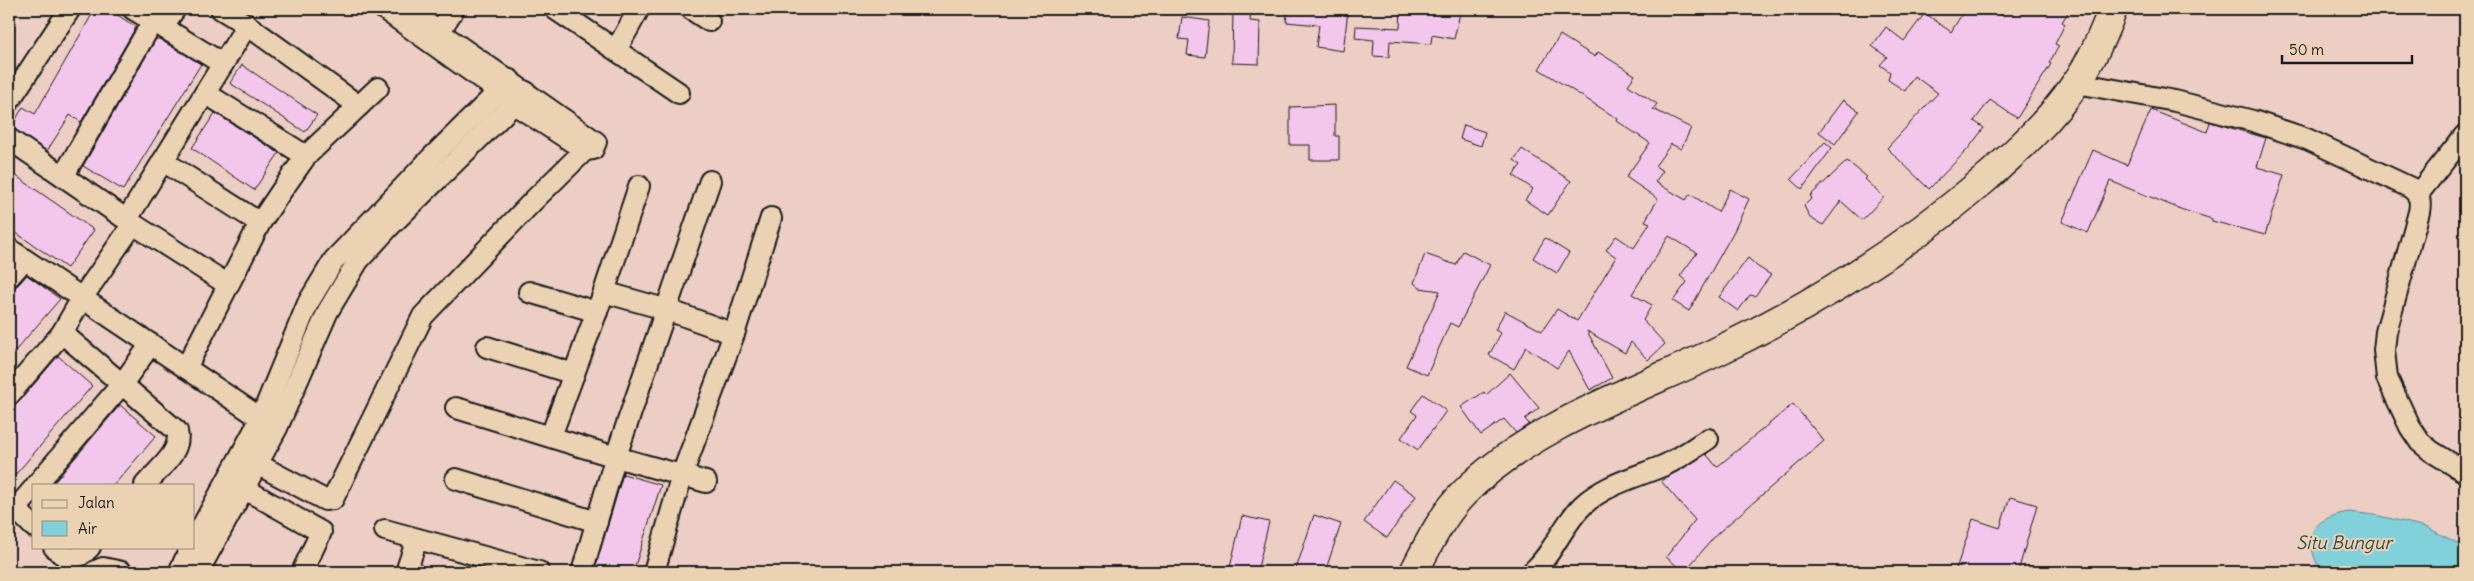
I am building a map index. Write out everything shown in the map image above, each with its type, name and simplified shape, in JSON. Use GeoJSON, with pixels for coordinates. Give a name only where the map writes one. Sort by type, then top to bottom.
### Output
{"type":"FeatureCollection","features":[{"type":"Feature","properties":{"kind":"street"},"geometry":{"type":"LineString","coordinates":[[9,101],[70,9]]}},
{"type":"Feature","properties":{"kind":"street"},"geometry":{"type":"LineString","coordinates":[[133,9],[223,64]]}},
{"type":"Feature","properties":{"kind":"street"},"geometry":{"type":"LineString","coordinates":[[64,175],[158,23],[175,9]]}},
{"type":"Feature","properties":{"kind":"street"},"geometry":{"type":"LineString","coordinates":[[221,9],[247,25],[359,106]]}},
{"type":"Feature","properties":{"kind":"street"},"geometry":{"type":"LineString","coordinates":[[249,459],[325,500],[333,499],[423,316],[585,150],[593,149],[596,142],[512,92],[436,38],[384,9]]}},
{"type":"Feature","properties":{"kind":"street"},"geometry":{"type":"LineString","coordinates":[[406,9],[436,38]]}},
{"type":"Feature","properties":{"kind":"street"},"geometry":{"type":"LineString","coordinates":[[436,38],[454,9]]}},
{"type":"Feature","properties":{"kind":"street"},"geometry":{"type":"LineString","coordinates":[[555,9],[679,92]]}},
{"type":"Feature","properties":{"kind":"street"},"geometry":{"type":"LineString","coordinates":[[616,50],[639,9]]}},
{"type":"Feature","properties":{"kind":"street"},"geometry":{"type":"LineString","coordinates":[[691,9],[709,21]]}},
{"type":"Feature","properties":{"kind":"street"},"geometry":{"type":"LineString","coordinates":[[1414,572],[1433,535],[1463,494],[1513,452],[1554,429],[1815,302],[1884,258],[1928,226],[2005,162],[2084,84],[2113,9]]}},
{"type":"Feature","properties":{"kind":"street"},"geometry":{"type":"LineString","coordinates":[[9,395],[62,333],[130,221],[163,161],[247,25]]}},
{"type":"Feature","properties":{"kind":"street"},"geometry":{"type":"LineString","coordinates":[[2084,84],[2136,93],[2283,130],[2402,184],[2418,194]]}},
{"type":"Feature","properties":{"kind":"street"},"geometry":{"type":"LineString","coordinates":[[186,368],[227,284],[260,223],[306,156],[378,88]]}},
{"type":"Feature","properties":{"kind":"street"},"geometry":{"type":"LineString","coordinates":[[195,540],[249,459],[269,424],[308,303],[334,260],[433,156],[512,92]]}},
{"type":"Feature","properties":{"kind":"street"},"geometry":{"type":"LineString","coordinates":[[205,93],[306,156]]}},
{"type":"Feature","properties":{"kind":"street"},"geometry":{"type":"LineString","coordinates":[[2465,135],[2418,194],[2420,212],[2386,332],[2384,361],[2387,378],[2401,410],[2420,442],[2465,472]]}},
{"type":"Feature","properties":{"kind":"street"},"geometry":{"type":"LineString","coordinates":[[9,139],[227,284]]}},
{"type":"Feature","properties":{"kind":"street"},"geometry":{"type":"LineString","coordinates":[[163,161],[260,223]]}},
{"type":"Feature","properties":{"kind":"street"},"geometry":{"type":"LineString","coordinates":[[582,572],[615,459],[668,310],[710,181]]}},
{"type":"Feature","properties":{"kind":"street"},"geometry":{"type":"LineString","coordinates":[[551,436],[597,312],[639,186]]}},
{"type":"Feature","properties":{"kind":"street"},"geometry":{"type":"LineString","coordinates":[[654,572],[682,475],[734,334],[771,218]]}},
{"type":"Feature","properties":{"kind":"street"},"geometry":{"type":"LineString","coordinates":[[9,276],[16,254],[269,424]]}},
{"type":"Feature","properties":{"kind":"street"},"geometry":{"type":"LineString","coordinates":[[529,292],[597,312]]}},
{"type":"Feature","properties":{"kind":"street"},"geometry":{"type":"LineString","coordinates":[[604,292],[668,310],[734,334]]}},
{"type":"Feature","properties":{"kind":"street"},"geometry":{"type":"LineString","coordinates":[[62,333],[177,431],[179,438],[177,447],[145,484]]}},
{"type":"Feature","properties":{"kind":"street"},"geometry":{"type":"LineString","coordinates":[[37,484],[122,384],[152,344]]}},
{"type":"Feature","properties":{"kind":"street"},"geometry":{"type":"LineString","coordinates":[[487,348],[574,374]]}},
{"type":"Feature","properties":{"kind":"street"},"geometry":{"type":"LineString","coordinates":[[456,408],[551,436],[615,459],[706,482]]}},
{"type":"Feature","properties":{"kind":"street"},"geometry":{"type":"LineString","coordinates":[[1532,572],[1551,550],[1566,523],[1593,497],[1608,488],[1666,464],[1708,439]]}},
{"type":"Feature","properties":{"kind":"street"},"geometry":{"type":"LineString","coordinates":[[198,572],[243,488],[249,459]]}},
{"type":"Feature","properties":{"kind":"street"},"geometry":{"type":"LineString","coordinates":[[456,479],[597,522]]}},
{"type":"Feature","properties":{"kind":"street"},"geometry":{"type":"LineString","coordinates":[[243,488],[321,532],[302,572]]}},
{"type":"Feature","properties":{"kind":"street"},"geometry":{"type":"LineString","coordinates":[[32,490],[12,513],[32,526]]}},
{"type":"Feature","properties":{"kind":"street"},"geometry":{"type":"LineString","coordinates":[[385,530],[539,572]]}},
{"type":"Feature","properties":{"kind":"street"},"geometry":{"type":"LineString","coordinates":[[406,572],[417,539]]}},
{"type":"Feature","properties":{"kind":"street"},"geometry":{"type":"LineString","coordinates":[[55,548],[63,557],[71,558],[84,554],[89,548]]}},
{"type":"Feature","properties":{"kind":"street"},"geometry":{"type":"LineString","coordinates":[[179,572],[191,548]]}},
{"type":"Feature","properties":{"kind":"street"},"geometry":{"type":"LineString","coordinates":[[94,572],[103,568],[122,572]]}},
{"type":"Feature","properties":{"kind":"water","name":"Situ Bungur"},"geometry":{"type":"Polygon","coordinates":[[[2349,512],[2375,515],[2426,527],[2465,547],[2465,572],[2320,572],[2311,545],[2314,529],[2330,517],[2349,512]]]}},
{"type":"Feature","properties":{"kind":"building"},"geometry":{"type":"Polygon","coordinates":[[[95,9],[119,9],[116,14],[136,27],[81,122],[70,115],[47,151],[11,128],[23,107],[35,114],[95,9]]]}},
{"type":"Feature","properties":{"kind":"building"},"geometry":{"type":"Polygon","coordinates":[[[1233,9],[1251,9],[1250,21],[1260,22],[1259,64],[1232,63],[1233,9]]]}},
{"type":"Feature","properties":{"kind":"building"},"geometry":{"type":"Polygon","coordinates":[[[1288,9],[1348,11],[1343,51],[1316,47],[1319,25],[1286,22],[1288,9]]]}},
{"type":"Feature","properties":{"kind":"building"},"geometry":{"type":"Polygon","coordinates":[[[1401,9],[1461,9],[1454,39],[1432,35],[1431,44],[1390,41],[1389,57],[1373,56],[1374,40],[1355,38],[1356,26],[1400,28],[1401,9]]]}},
{"type":"Feature","properties":{"kind":"building"},"geometry":{"type":"Polygon","coordinates":[[[1965,9],[1991,9],[2003,16],[2007,9],[2070,9],[2062,22],[2065,24],[2055,44],[2059,46],[2049,63],[2051,64],[2017,118],[1990,100],[1974,121],[1984,128],[1968,149],[1929,189],[1887,148],[1938,93],[1914,76],[1905,91],[1888,80],[1890,72],[1880,65],[1887,57],[1872,46],[1886,27],[1904,41],[1925,13],[1951,32],[1965,9]]]}},
{"type":"Feature","properties":{"kind":"building"},"geometry":{"type":"Polygon","coordinates":[[[1182,17],[1209,21],[1205,57],[1187,55],[1189,40],[1179,39],[1182,17]]]}},
{"type":"Feature","properties":{"kind":"building"},"geometry":{"type":"Polygon","coordinates":[[[1560,35],[1595,57],[1598,52],[1635,75],[1628,85],[1657,104],[1653,109],[1691,128],[1681,149],[1671,144],[1655,166],[1663,171],[1655,182],[1686,200],[1690,194],[1718,212],[1730,189],[1749,199],[1734,231],[1689,311],[1673,301],[1687,282],[1680,276],[1697,253],[1669,236],[1632,294],[1652,305],[1643,320],[1665,344],[1648,360],[1631,342],[1625,353],[1587,331],[1612,378],[1590,390],[1569,351],[1557,368],[1526,347],[1514,369],[1489,355],[1501,333],[1495,330],[1505,311],[1542,331],[1557,309],[1577,321],[1616,257],[1606,250],[1616,236],[1634,248],[1650,223],[1645,221],[1658,199],[1626,177],[1650,143],[1617,121],[1618,119],[1539,69],[1560,35]]]}},
{"type":"Feature","properties":{"kind":"building"},"geometry":{"type":"Polygon","coordinates":[[[156,39],[201,64],[123,190],[83,166],[156,39]]]}},
{"type":"Feature","properties":{"kind":"building"},"geometry":{"type":"Polygon","coordinates":[[[242,65],[317,115],[305,132],[230,83],[242,65]]]}},
{"type":"Feature","properties":{"kind":"building"},"geometry":{"type":"Polygon","coordinates":[[[1843,100],[1859,111],[1835,144],[1819,132],[1843,100]]]}},
{"type":"Feature","properties":{"kind":"building"},"geometry":{"type":"Polygon","coordinates":[[[1335,105],[1335,136],[1339,136],[1339,160],[1310,160],[1310,145],[1290,145],[1290,107],[1335,105]]]}},
{"type":"Feature","properties":{"kind":"building"},"geometry":{"type":"Polygon","coordinates":[[[2151,110],[2207,132],[2210,122],[2266,138],[2257,167],[2284,175],[2265,235],[2212,221],[2212,219],[2183,210],[2110,181],[2088,233],[2062,222],[2093,150],[2127,165],[2151,110]]]}},
{"type":"Feature","properties":{"kind":"building"},"geometry":{"type":"Polygon","coordinates":[[[215,113],[279,153],[254,190],[192,148],[215,113]]]}},
{"type":"Feature","properties":{"kind":"building"},"geometry":{"type":"Polygon","coordinates":[[[1464,125],[1485,132],[1481,146],[1460,139],[1464,125]]]}},
{"type":"Feature","properties":{"kind":"building"},"geometry":{"type":"Polygon","coordinates":[[[1825,142],[1832,148],[1802,189],[1791,179],[1825,142]]]}},
{"type":"Feature","properties":{"kind":"building"},"geometry":{"type":"Polygon","coordinates":[[[1522,149],[1571,181],[1548,215],[1525,200],[1533,189],[1513,175],[1521,165],[1514,160],[1522,149]]]}},
{"type":"Feature","properties":{"kind":"building"},"geometry":{"type":"Polygon","coordinates":[[[1847,161],[1867,177],[1865,179],[1884,197],[1862,220],[1841,201],[1823,225],[1810,218],[1804,206],[1812,198],[1810,196],[1847,161]]]}},
{"type":"Feature","properties":{"kind":"building"},"geometry":{"type":"Polygon","coordinates":[[[9,171],[94,230],[67,268],[9,228],[9,171]]]}},
{"type":"Feature","properties":{"kind":"building"},"geometry":{"type":"Polygon","coordinates":[[[1545,238],[1569,253],[1557,273],[1533,258],[1545,238]]]}},
{"type":"Feature","properties":{"kind":"building"},"geometry":{"type":"Polygon","coordinates":[[[1463,251],[1490,265],[1458,327],[1450,323],[1427,375],[1406,366],[1440,291],[1420,288],[1414,283],[1425,254],[1456,265],[1463,251]]]}},
{"type":"Feature","properties":{"kind":"building"},"geometry":{"type":"Polygon","coordinates":[[[1748,258],[1771,275],[1755,296],[1750,295],[1738,311],[1719,297],[1748,258]]]}},
{"type":"Feature","properties":{"kind":"building"},"geometry":{"type":"Polygon","coordinates":[[[27,275],[60,299],[9,358],[9,289],[18,285],[27,275]]]}},
{"type":"Feature","properties":{"kind":"building"},"geometry":{"type":"Polygon","coordinates":[[[58,356],[92,386],[9,482],[9,407],[18,403],[58,356]]]}},
{"type":"Feature","properties":{"kind":"building"},"geometry":{"type":"Polygon","coordinates":[[[1510,373],[1539,408],[1525,419],[1529,424],[1516,433],[1504,419],[1481,435],[1461,407],[1484,392],[1486,395],[1510,373]]]}},
{"type":"Feature","properties":{"kind":"building"},"geometry":{"type":"Polygon","coordinates":[[[1423,394],[1446,411],[1418,450],[1401,438],[1417,415],[1411,411],[1423,394]]]}},
{"type":"Feature","properties":{"kind":"building"},"geometry":{"type":"Polygon","coordinates":[[[1793,404],[1824,441],[1717,534],[1684,572],[1666,557],[1695,520],[1661,481],[1706,454],[1717,467],[1793,404]]]}},
{"type":"Feature","properties":{"kind":"building"},"geometry":{"type":"Polygon","coordinates":[[[120,405],[156,436],[115,484],[53,484],[120,405]]]}},
{"type":"Feature","properties":{"kind":"building"},"geometry":{"type":"Polygon","coordinates":[[[623,474],[661,485],[633,572],[594,572],[623,474]]]}},
{"type":"Feature","properties":{"kind":"building"},"geometry":{"type":"Polygon","coordinates":[[[1393,480],[1416,496],[1387,538],[1364,522],[1393,480]]]}},
{"type":"Feature","properties":{"kind":"building"},"geometry":{"type":"Polygon","coordinates":[[[2010,497],[2037,505],[2018,572],[1996,572],[1984,569],[1983,572],[1955,572],[1973,519],[2000,528],[2010,497]]]}},
{"type":"Feature","properties":{"kind":"building"},"geometry":{"type":"Polygon","coordinates":[[[1314,515],[1341,524],[1325,572],[1295,572],[1314,515]]]}},
{"type":"Feature","properties":{"kind":"building"},"geometry":{"type":"Polygon","coordinates":[[[1242,516],[1269,522],[1257,572],[1229,572],[1242,516]]]}}]}
